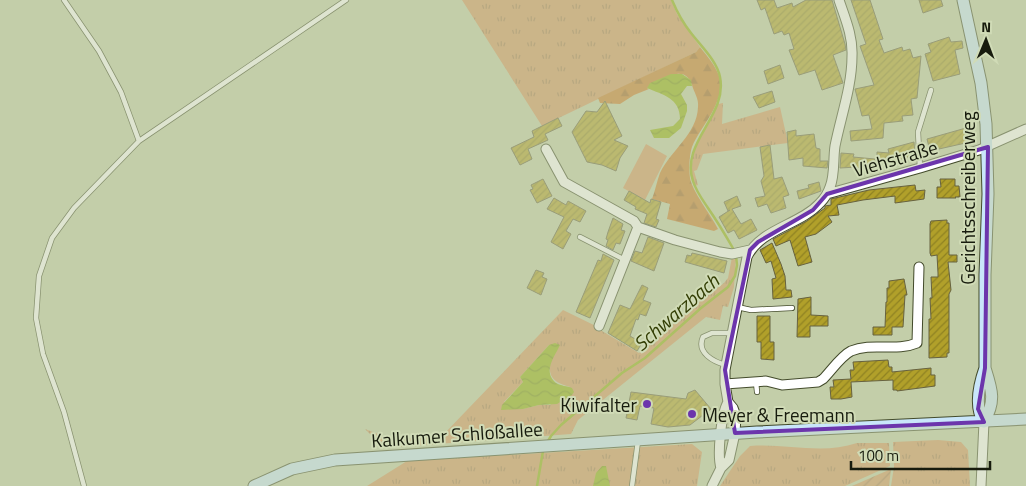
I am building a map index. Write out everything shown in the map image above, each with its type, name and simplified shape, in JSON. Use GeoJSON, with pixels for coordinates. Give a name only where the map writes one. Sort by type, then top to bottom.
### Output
{"type":"FeatureCollection","features":[{"type":"Feature","properties":{"kind":"main road","name":"Gerichtsschreiberweg"},"geometry":{"type":"LineString","coordinates":[[963,0],[981,83],[988,147],[985,368],[990,385],[991,409],[984,422]]}},
{"type":"Feature","properties":{"kind":"main road","name":"Kalkumer Schloßallee"},"geometry":{"type":"LineString","coordinates":[[254,486],[292,469],[335,460],[735,433],[1026,419]]}},
{"type":"Feature","properties":{"kind":"street"},"geometry":{"type":"LineString","coordinates":[[712,486],[721,468],[729,460],[735,433],[736,416],[728,402],[725,384],[726,365],[747,257],[750,250],[758,242],[813,210],[827,194],[831,186],[835,146],[851,76],[852,54],[847,23],[839,0]]}},
{"type":"Feature","properties":{"kind":"street","name":"Viehstraße"},"geometry":{"type":"LineString","coordinates":[[827,194],[988,147],[1026,129]]}},
{"type":"Feature","properties":{"kind":"street"},"geometry":{"type":"LineString","coordinates":[[546,149],[564,182],[634,221],[638,227],[675,240],[735,254],[750,250]]}},
{"type":"Feature","properties":{"kind":"street"},"geometry":{"type":"LineString","coordinates":[[599,326],[638,227]]}},
{"type":"Feature","properties":{"kind":"street"},"geometry":{"type":"LineString","coordinates":[[725,384],[766,381],[782,388],[806,387],[823,379],[849,352],[882,347],[907,347],[917,343],[919,267]]}},
{"type":"Feature","properties":{"kind":"street"},"geometry":{"type":"LineString","coordinates":[[721,468],[719,460],[721,434],[723,416],[728,402]]}},
{"type":"Feature","properties":{"kind":"street"},"geometry":{"type":"LineString","coordinates":[[981,486],[984,422]]}},
{"type":"Feature","properties":{"kind":"lane"},"geometry":{"type":"LineString","coordinates":[[64,0],[99,51],[122,92],[139,141]]}},
{"type":"Feature","properties":{"kind":"lane"},"geometry":{"type":"LineString","coordinates":[[84,486],[64,412],[43,354],[36,318],[39,276],[52,238],[74,208],[139,141],[346,0]]}},
{"type":"Feature","properties":{"kind":"lane"},"geometry":{"type":"LineString","coordinates":[[920,168],[918,132],[931,90]]}},
{"type":"Feature","properties":{"kind":"lane"},"geometry":{"type":"LineString","coordinates":[[580,237],[626,261]]}},
{"type":"Feature","properties":{"kind":"lane"},"geometry":{"type":"LineString","coordinates":[[737,307],[751,310],[792,308]]}},
{"type":"Feature","properties":{"kind":"lane"},"geometry":{"type":"LineString","coordinates":[[726,365],[719,364],[707,356],[701,346],[701,341],[703,337],[712,333],[732,333]]}},
{"type":"Feature","properties":{"kind":"lane"},"geometry":{"type":"LineString","coordinates":[[756,382],[756,392]]}},
{"type":"Feature","properties":{"kind":"lane"},"geometry":{"type":"LineString","coordinates":[[632,486],[638,440]]}},
{"type":"Feature","properties":{"kind":"highlighted area"},"geometry":{"type":"Polygon","coordinates":[[[988,147],[985,368],[978,409],[984,422],[735,433],[725,370],[750,250],[758,242],[813,210],[827,194],[988,147]]]}},
{"type":"Feature","properties":{"kind":"green space"},"geometry":{"type":"Polygon","coordinates":[[[462,0],[671,0],[677,14],[700,47],[696,52],[542,126],[462,0]]]}},
{"type":"Feature","properties":{"kind":"green space"},"geometry":{"type":"Polygon","coordinates":[[[700,47],[715,68],[719,76],[720,86],[716,105],[692,147],[690,178],[694,189],[718,229],[714,231],[667,219],[670,204],[652,199],[660,173],[688,134],[697,117],[698,101],[688,78],[678,74],[665,77],[647,88],[649,89],[634,95],[620,104],[600,103],[598,98],[696,52],[700,47]]]}},
{"type":"Feature","properties":{"kind":"green space"},"geometry":{"type":"Polygon","coordinates":[[[723,103],[722,124],[780,107],[788,143],[703,154],[697,170],[694,171],[698,185],[695,186],[691,171],[694,151],[718,104],[723,103]]]}},
{"type":"Feature","properties":{"kind":"green space"},"geometry":{"type":"Polygon","coordinates":[[[646,144],[667,156],[645,200],[623,188],[646,144]]]}},
{"type":"Feature","properties":{"kind":"green space"},"geometry":{"type":"Polygon","coordinates":[[[732,257],[736,257],[734,287],[728,307],[723,306],[720,320],[706,317],[578,420],[571,434],[384,448],[365,429],[391,439],[442,436],[563,310],[602,329],[602,331],[639,353],[728,278],[732,257]],[[549,345],[520,377],[523,382],[504,402],[522,409],[539,405],[550,405],[570,387],[561,384],[552,376],[550,372],[549,345]]]}},
{"type":"Feature","properties":{"kind":"green space"},"geometry":{"type":"Polygon","coordinates":[[[938,440],[961,442],[968,450],[970,486],[891,486],[894,467],[893,442],[938,440]]]}},
{"type":"Feature","properties":{"kind":"green space"},"geometry":{"type":"Polygon","coordinates":[[[857,443],[889,443],[890,466],[845,486],[720,486],[740,456],[750,446],[831,448],[857,443]]]}},
{"type":"Feature","properties":{"kind":"green space"},"geometry":{"type":"Polygon","coordinates":[[[692,444],[702,452],[697,486],[367,486],[407,461],[692,444]]]}},
{"type":"Feature","properties":{"kind":"green space"},"geometry":{"type":"Polygon","coordinates":[[[891,469],[889,486],[852,486],[891,469]]]}},
{"type":"Feature","properties":{"kind":"water"},"geometry":{"type":"Polygon","coordinates":[[[671,74],[682,74],[691,80],[692,86],[687,86],[681,94],[687,105],[687,111],[681,128],[669,138],[654,138],[650,130],[673,126],[680,119],[677,106],[670,98],[647,88],[650,83],[671,74]]]}},
{"type":"Feature","properties":{"kind":"water"},"geometry":{"type":"Polygon","coordinates":[[[555,343],[560,345],[551,364],[550,374],[556,383],[572,388],[574,392],[572,395],[557,404],[501,410],[502,405],[523,382],[520,377],[549,345],[555,343]]]}},
{"type":"Feature","properties":{"kind":"water"},"geometry":{"type":"Polygon","coordinates":[[[602,466],[606,466],[610,486],[593,486],[596,473],[602,466]]]}},
{"type":"Feature","properties":{"kind":"building"},"geometry":{"type":"Polygon","coordinates":[[[757,0],[774,0],[777,8],[792,3],[793,7],[806,0],[832,0],[846,50],[833,55],[843,83],[822,90],[815,70],[799,75],[789,50],[794,49],[789,33],[784,35],[782,31],[774,34],[765,8],[761,10],[757,0]]]}},
{"type":"Feature","properties":{"kind":"building"},"geometry":{"type":"Polygon","coordinates":[[[851,0],[870,0],[883,39],[879,40],[884,53],[902,47],[903,51],[910,49],[913,58],[921,56],[917,98],[911,99],[913,115],[902,116],[903,121],[884,123],[883,138],[851,141],[850,131],[872,129],[869,115],[862,116],[855,89],[874,85],[860,46],[866,44],[851,0]]]}},
{"type":"Feature","properties":{"kind":"building"},"geometry":{"type":"Polygon","coordinates":[[[919,0],[941,0],[943,6],[923,13],[919,0]]]}},
{"type":"Feature","properties":{"kind":"building"},"geometry":{"type":"Polygon","coordinates":[[[949,37],[951,42],[962,41],[963,48],[955,50],[960,74],[933,81],[925,54],[931,52],[928,44],[949,37]]]}},
{"type":"Feature","properties":{"kind":"building"},"geometry":{"type":"Polygon","coordinates":[[[780,65],[784,78],[768,84],[764,71],[780,65]]]}},
{"type":"Feature","properties":{"kind":"building"},"geometry":{"type":"Polygon","coordinates":[[[772,91],[775,102],[759,108],[753,97],[772,91]]]}},
{"type":"Feature","properties":{"kind":"building"},"geometry":{"type":"Polygon","coordinates":[[[605,101],[622,136],[614,140],[628,146],[620,158],[616,171],[602,165],[587,162],[572,132],[586,111],[597,112],[605,101]]]}},
{"type":"Feature","properties":{"kind":"building"},"geometry":{"type":"Polygon","coordinates":[[[558,118],[562,126],[545,134],[548,140],[528,149],[532,159],[520,165],[511,148],[534,137],[532,131],[558,118]]]}},
{"type":"Feature","properties":{"kind":"building"},"geometry":{"type":"Polygon","coordinates":[[[966,128],[970,142],[930,151],[927,139],[966,128]]]}},
{"type":"Feature","properties":{"kind":"building"},"geometry":{"type":"Polygon","coordinates":[[[796,130],[796,136],[814,134],[816,148],[820,149],[820,161],[828,161],[827,168],[803,166],[803,158],[789,160],[787,132],[796,130]]]}},
{"type":"Feature","properties":{"kind":"building"},"geometry":{"type":"Polygon","coordinates":[[[914,142],[915,155],[887,163],[877,162],[877,152],[889,153],[888,149],[914,142]]]}},
{"type":"Feature","properties":{"kind":"building"},"geometry":{"type":"Polygon","coordinates":[[[770,145],[774,179],[782,177],[789,195],[783,197],[786,208],[771,213],[767,204],[758,207],[755,198],[765,196],[761,181],[764,176],[760,147],[770,145]]]}},
{"type":"Feature","properties":{"kind":"building"},"geometry":{"type":"Polygon","coordinates":[[[841,153],[854,154],[853,157],[875,159],[874,169],[840,168],[841,153]]]}},
{"type":"Feature","properties":{"kind":"building"},"geometry":{"type":"Polygon","coordinates":[[[543,179],[552,196],[537,203],[530,190],[533,189],[531,185],[543,179]]]}},
{"type":"Feature","properties":{"kind":"building"},"geometry":{"type":"Polygon","coordinates":[[[940,179],[955,179],[955,186],[959,186],[960,197],[937,198],[937,187],[941,187],[940,179]]]}},
{"type":"Feature","properties":{"kind":"building"},"geometry":{"type":"Polygon","coordinates":[[[819,182],[821,191],[799,199],[797,191],[809,188],[808,185],[819,182]]]}},
{"type":"Feature","properties":{"kind":"building"},"geometry":{"type":"Polygon","coordinates":[[[915,185],[916,191],[925,190],[924,199],[895,203],[895,196],[837,205],[839,215],[828,216],[832,222],[816,234],[805,237],[812,262],[798,266],[790,240],[776,246],[773,239],[807,221],[825,208],[825,206],[831,205],[831,199],[869,190],[915,185]]]}},
{"type":"Feature","properties":{"kind":"building"},"geometry":{"type":"Polygon","coordinates":[[[629,191],[650,203],[651,199],[661,202],[656,219],[659,220],[656,227],[644,223],[647,214],[635,209],[636,207],[624,200],[629,191]]]}},
{"type":"Feature","properties":{"kind":"building"},"geometry":{"type":"Polygon","coordinates":[[[737,196],[741,206],[732,209],[741,224],[751,219],[757,230],[739,239],[734,230],[728,233],[719,217],[730,210],[728,211],[724,202],[737,196]]]}},
{"type":"Feature","properties":{"kind":"building"},"geometry":{"type":"Polygon","coordinates":[[[554,198],[566,205],[568,201],[586,211],[580,222],[573,219],[566,231],[571,234],[563,249],[551,242],[564,217],[547,209],[554,198]]]}},
{"type":"Feature","properties":{"kind":"building"},"geometry":{"type":"Polygon","coordinates":[[[613,218],[623,224],[621,230],[625,231],[620,244],[616,243],[613,250],[606,246],[608,240],[606,239],[613,218]]]}},
{"type":"Feature","properties":{"kind":"building"},"geometry":{"type":"Polygon","coordinates":[[[947,220],[947,223],[949,223],[949,255],[957,255],[957,262],[948,262],[951,290],[949,294],[949,353],[947,353],[947,357],[929,358],[930,298],[932,298],[931,277],[938,277],[937,255],[931,256],[930,253],[930,224],[931,221],[947,220]]]}},
{"type":"Feature","properties":{"kind":"building"},"geometry":{"type":"Polygon","coordinates":[[[648,237],[664,243],[654,271],[631,261],[635,251],[642,253],[648,237]]]}},
{"type":"Feature","properties":{"kind":"building"},"geometry":{"type":"Polygon","coordinates":[[[772,243],[785,276],[786,290],[791,290],[792,297],[773,299],[772,279],[776,278],[771,261],[766,263],[760,250],[772,243]]]}},
{"type":"Feature","properties":{"kind":"building"},"geometry":{"type":"Polygon","coordinates":[[[692,253],[727,261],[724,273],[685,262],[687,255],[691,256],[692,253]]]}},
{"type":"Feature","properties":{"kind":"building"},"geometry":{"type":"Polygon","coordinates":[[[603,254],[614,260],[590,318],[576,312],[598,260],[601,261],[603,254]]]}},
{"type":"Feature","properties":{"kind":"building"},"geometry":{"type":"Polygon","coordinates":[[[536,270],[544,273],[542,277],[547,279],[541,295],[527,288],[536,270]]]}},
{"type":"Feature","properties":{"kind":"building"},"geometry":{"type":"Polygon","coordinates":[[[904,279],[907,295],[905,295],[903,327],[892,327],[892,335],[873,335],[873,327],[885,327],[889,281],[904,279]]]}},
{"type":"Feature","properties":{"kind":"building"},"geometry":{"type":"Polygon","coordinates":[[[642,285],[648,288],[643,300],[651,303],[646,316],[640,314],[638,320],[636,319],[630,336],[642,343],[637,351],[608,333],[620,305],[630,309],[642,285]]]}},
{"type":"Feature","properties":{"kind":"building"},"geometry":{"type":"Polygon","coordinates":[[[811,297],[811,315],[828,316],[828,326],[810,326],[810,337],[797,337],[798,299],[811,297]]]}},
{"type":"Feature","properties":{"kind":"building"},"geometry":{"type":"Polygon","coordinates":[[[757,316],[770,316],[770,342],[774,342],[774,360],[761,359],[761,342],[757,342],[757,316]]]}},
{"type":"Feature","properties":{"kind":"building"},"geometry":{"type":"Polygon","coordinates":[[[888,360],[889,367],[892,367],[892,372],[931,368],[931,375],[935,375],[935,386],[897,391],[893,390],[893,380],[851,382],[852,397],[831,399],[830,387],[834,387],[833,380],[851,379],[850,370],[854,370],[853,362],[888,360]]]}},
{"type":"Feature","properties":{"kind":"building"},"geometry":{"type":"Polygon","coordinates":[[[695,390],[711,409],[690,425],[668,427],[651,424],[654,408],[640,406],[637,420],[626,418],[631,392],[686,399],[688,393],[695,390]]]}},
{"type":"Feature","properties":{"kind":"waterway","name":"Schwarzbach"},"geometry":{"type":"LineString","coordinates":[[672,0],[685,25],[712,59],[720,77],[721,91],[717,104],[698,141],[691,167],[697,192],[734,250]]}},
{"type":"Feature","properties":{"kind":"waterway","name":"Schwarzbach"},"geometry":{"type":"LineString","coordinates":[[548,441],[561,425],[622,373],[645,358],[701,308],[728,287],[735,276],[736,255]]}},
{"type":"Feature","properties":{"kind":"waterway","name":"Schwarzbach"},"geometry":{"type":"LineString","coordinates":[[537,486],[543,451]]}},
{"type":"Feature","properties":{"kind":"place","name":"Kiwifalter"},"geometry":{"type":"Point","coordinates":[647,404]}},
{"type":"Feature","properties":{"kind":"place","name":"Meyer & Freemann"},"geometry":{"type":"Point","coordinates":[692,414]}}]}
